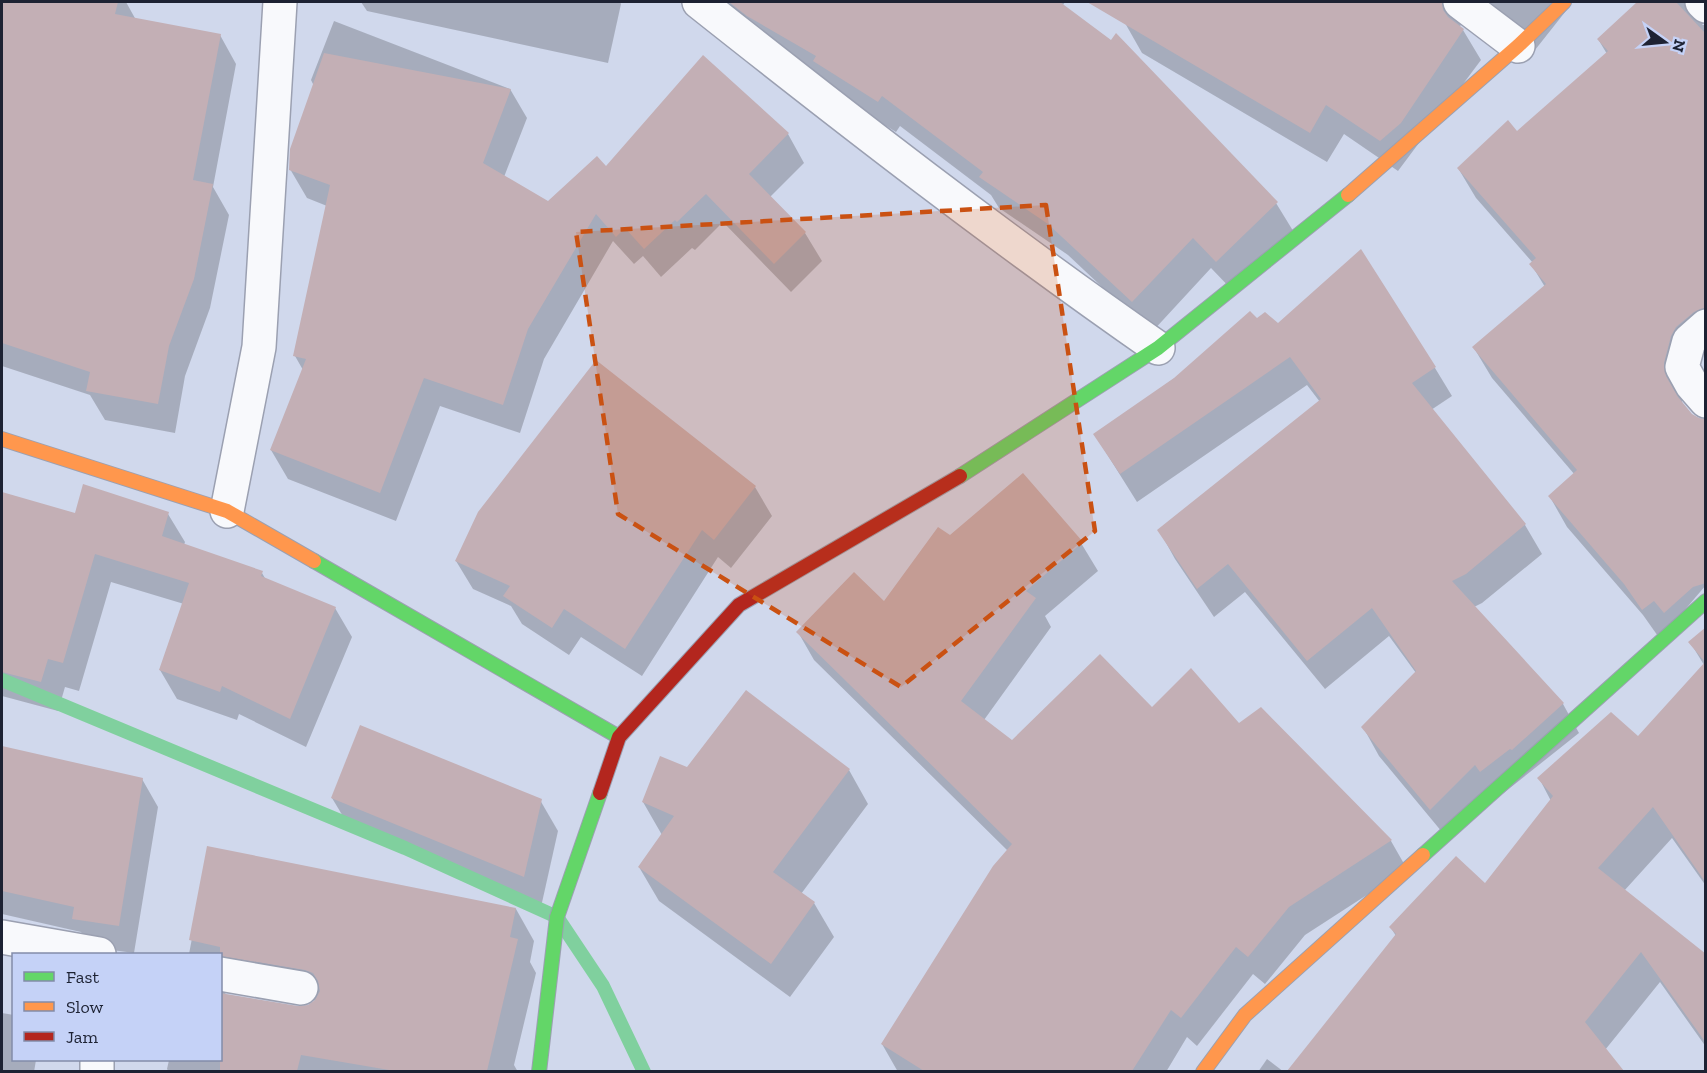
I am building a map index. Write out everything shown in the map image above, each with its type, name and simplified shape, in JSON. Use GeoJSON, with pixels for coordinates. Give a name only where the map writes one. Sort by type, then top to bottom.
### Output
{"type":"FeatureCollection","features":[{"type":"Feature","properties":{"kind":"street"},"geometry":{"type":"LineString","coordinates":[[227,511],[259,346],[280,2]]}},
{"type":"Feature","properties":{"kind":"street"},"geometry":{"type":"LineString","coordinates":[[699,2],[846,119],[1050,273],[1158,348]]}},
{"type":"Feature","properties":{"kind":"street"},"geometry":{"type":"LineString","coordinates":[[1460,2],[1518,46]]}},
{"type":"Feature","properties":{"kind":"street"},"geometry":{"type":"LineString","coordinates":[[539,1071],[557,917],[619,737],[739,605],[976,466],[1158,348],[1344,198],[1518,46],[1564,2]]}},
{"type":"Feature","properties":{"kind":"street"},"geometry":{"type":"LineString","coordinates":[[1702,2],[1706,6]]}},
{"type":"Feature","properties":{"kind":"street"},"geometry":{"type":"LineString","coordinates":[[1706,326],[1689,341],[1682,367],[1692,385],[1706,401]]}},
{"type":"Feature","properties":{"kind":"street"},"geometry":{"type":"LineString","coordinates":[[2,439],[227,511],[619,737]]}},
{"type":"Feature","properties":{"kind":"street"},"geometry":{"type":"LineString","coordinates":[[1203,1071],[1245,1015],[1706,601]]}},
{"type":"Feature","properties":{"kind":"street"},"geometry":{"type":"LineString","coordinates":[[2,937],[54,951],[84,953]]}},
{"type":"Feature","properties":{"kind":"street"},"geometry":{"type":"LineString","coordinates":[[222,974],[301,988]]}},
{"type":"Feature","properties":{"kind":"highlighted area"},"geometry":{"type":"Polygon","coordinates":[[[1046,205],[1095,531],[901,687],[618,514],[576,232],[1046,205]]]}},
{"type":"Feature","properties":{"kind":"building"},"geometry":{"type":"Polygon","coordinates":[[[2,2],[118,2],[115,14],[221,34],[193,180],[213,184],[194,279],[169,346],[158,404],[86,391],[90,372],[2,343],[2,2]]]}},
{"type":"Feature","properties":{"kind":"building"},"geometry":{"type":"Polygon","coordinates":[[[729,2],[1060,2],[1111,40],[1116,33],[1278,202],[1216,262],[1193,238],[1132,302],[1048,224],[979,177],[983,172],[882,96],[878,102],[813,61],[816,56],[747,16],[729,2]]]}},
{"type":"Feature","properties":{"kind":"building"},"geometry":{"type":"Polygon","coordinates":[[[1087,2],[1442,2],[1443,10],[1448,17],[1464,29],[1401,123],[1380,141],[1326,105],[1310,133],[1087,2]]]}},
{"type":"Feature","properties":{"kind":"building"},"geometry":{"type":"Polygon","coordinates":[[[1637,2],[1676,2],[1706,34],[1706,308],[1694,312],[1676,327],[1671,336],[1664,363],[1666,376],[1678,397],[1692,414],[1706,419],[1706,583],[1693,587],[1664,613],[1654,601],[1642,610],[1624,584],[1548,496],[1577,470],[1472,347],[1546,284],[1529,264],[1536,258],[1457,168],[1508,120],[1517,131],[1608,51],[1597,39],[1637,2]]]}},
{"type":"Feature","properties":{"kind":"building"},"geometry":{"type":"Polygon","coordinates":[[[324,53],[511,89],[483,163],[548,201],[597,156],[606,166],[703,55],[789,133],[749,174],[806,232],[774,264],[706,194],[644,249],[625,228],[616,237],[596,214],[528,329],[503,405],[424,378],[380,493],[270,450],[306,359],[293,356],[330,185],[289,170],[290,149],[324,53]]]}},
{"type":"Feature","properties":{"kind":"building"},"geometry":{"type":"Polygon","coordinates":[[[1361,249],[1436,367],[1412,383],[1526,524],[1466,574],[1452,581],[1564,703],[1512,750],[1510,749],[1480,772],[1475,765],[1430,810],[1361,727],[1416,671],[1372,608],[1307,661],[1228,564],[1197,589],[1157,530],[1321,399],[1290,357],[1120,474],[1093,434],[1174,378],[1250,311],[1257,318],[1265,312],[1278,323],[1361,249]]]}},
{"type":"Feature","properties":{"kind":"building"},"geometry":{"type":"Polygon","coordinates":[[[596,360],[756,486],[714,540],[702,530],[625,649],[564,609],[552,628],[503,596],[510,586],[455,561],[478,512],[596,360]]]}},
{"type":"Feature","properties":{"kind":"building"},"geometry":{"type":"Polygon","coordinates":[[[1023,473],[1083,542],[1026,591],[1036,598],[961,701],[1012,740],[1100,654],[1152,707],[1191,668],[1239,723],[1261,707],[1392,840],[1289,907],[1248,957],[1236,947],[1181,1018],[1171,1010],[1132,1071],[924,1071],[881,1044],[993,866],[1012,844],[796,632],[854,572],[884,601],[938,527],[950,535],[1023,473]]]}},
{"type":"Feature","properties":{"kind":"building"},"geometry":{"type":"Polygon","coordinates":[[[83,484],[169,512],[162,536],[263,571],[261,576],[336,607],[290,719],[222,686],[220,692],[159,670],[189,583],[95,554],[63,663],[48,659],[41,682],[2,672],[2,492],[75,513],[83,484]]]}},
{"type":"Feature","properties":{"kind":"building"},"geometry":{"type":"Polygon","coordinates":[[[1706,627],[1706,883],[1653,807],[1598,868],[1706,954],[1706,1043],[1641,952],[1585,1022],[1624,1071],[1287,1071],[1396,934],[1389,927],[1456,856],[1485,883],[1553,796],[1537,778],[1611,712],[1638,736],[1705,662],[1688,642],[1706,627]]]}},
{"type":"Feature","properties":{"kind":"building"},"geometry":{"type":"Polygon","coordinates":[[[746,690],[850,769],[773,872],[815,902],[771,964],[638,867],[674,816],[642,802],[660,756],[687,767],[746,690]]]}},
{"type":"Feature","properties":{"kind":"building"},"geometry":{"type":"Polygon","coordinates":[[[360,725],[542,799],[524,877],[331,798],[360,725]]]}},
{"type":"Feature","properties":{"kind":"building"},"geometry":{"type":"Polygon","coordinates":[[[2,746],[143,778],[119,926],[72,919],[74,907],[2,891],[2,746]]]}},
{"type":"Feature","properties":{"kind":"building"},"geometry":{"type":"Polygon","coordinates":[[[207,846],[516,908],[510,937],[518,939],[487,1071],[395,1071],[301,1055],[297,1071],[220,1071],[222,993],[298,1006],[308,1005],[315,1000],[320,991],[318,981],[313,973],[305,970],[222,956],[220,947],[189,940],[207,846]]]}},
{"type":"Feature","properties":{"kind":"waterway"},"geometry":{"type":"LineString","coordinates":[[2,680],[405,848],[557,917],[603,986],[644,1072]]}},
{"type":"Feature","properties":{"kind":"traffic: fast"},"geometry":{"type":"LineString","coordinates":[[960,476],[1158,348],[1348,195]]}},
{"type":"Feature","properties":{"kind":"traffic: fast"},"geometry":{"type":"LineString","coordinates":[[314,561],[619,737]]}},
{"type":"Feature","properties":{"kind":"traffic: fast"},"geometry":{"type":"LineString","coordinates":[[1423,855],[1706,601]]}},
{"type":"Feature","properties":{"kind":"traffic: fast"},"geometry":{"type":"LineString","coordinates":[[539,1072],[557,917],[600,793]]}},
{"type":"Feature","properties":{"kind":"traffic: slow"},"geometry":{"type":"LineString","coordinates":[[1348,195],[1518,46],[1564,2]]}},
{"type":"Feature","properties":{"kind":"traffic: slow"},"geometry":{"type":"LineString","coordinates":[[2,439],[227,511],[314,561]]}},
{"type":"Feature","properties":{"kind":"traffic: slow"},"geometry":{"type":"LineString","coordinates":[[1203,1072],[1245,1015],[1423,855]]}},
{"type":"Feature","properties":{"kind":"traffic: jam"},"geometry":{"type":"LineString","coordinates":[[600,793],[619,737],[739,605],[960,476]]}}]}
